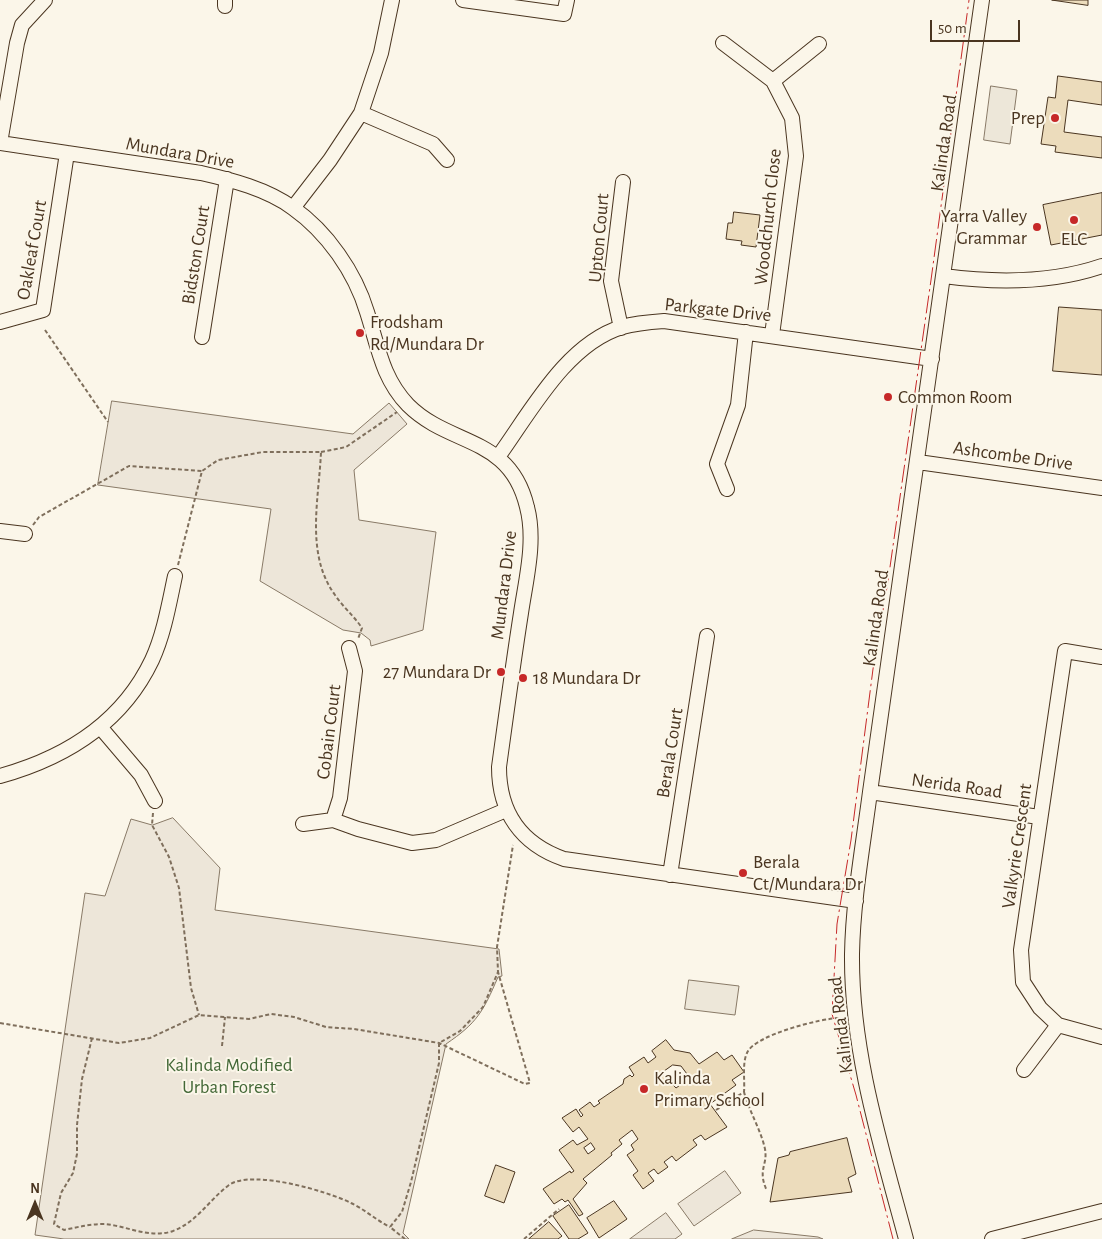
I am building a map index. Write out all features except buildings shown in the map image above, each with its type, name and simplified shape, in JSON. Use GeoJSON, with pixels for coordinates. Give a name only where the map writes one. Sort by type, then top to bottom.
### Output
{"type":"FeatureCollection","features":[{"type":"Feature","properties":{"kind":"street"},"geometry":{"type":"LineString","coordinates":[[0,143],[17,42],[22,25],[46,0]]}},
{"type":"Feature","properties":{"kind":"street"},"geometry":{"type":"LineString","coordinates":[[293,208],[330,160],[361,113],[380,54],[392,0]]}},
{"type":"Feature","properties":{"kind":"street"},"geometry":{"type":"LineString","coordinates":[[463,0],[564,14],[567,0]]}},
{"type":"Feature","properties":{"kind":"street","name":"Kalinda Road"},"geometry":{"type":"LineString","coordinates":[[906,1239],[877,1127],[858,1034],[852,954],[856,900],[870,792],[982,0]]}},
{"type":"Feature","properties":{"kind":"street","name":"Woodchurch Close"},"geometry":{"type":"LineString","coordinates":[[723,42],[773,81],[792,118],[796,156],[772,335]]}},
{"type":"Feature","properties":{"kind":"street"},"geometry":{"type":"LineString","coordinates":[[773,81],[819,44]]}},
{"type":"Feature","properties":{"kind":"street"},"geometry":{"type":"LineString","coordinates":[[361,113],[433,144],[447,160]]}},
{"type":"Feature","properties":{"kind":"street","name":"Mundara Drive"},"geometry":{"type":"LineString","coordinates":[[0,143],[202,173],[227,179],[267,194],[293,208],[320,233],[347,268],[367,311],[379,358],[385,372],[408,404],[433,424],[482,445],[498,457],[511,471],[521,488],[531,527],[499,768],[499,787],[506,810],[529,840],[548,854],[581,863],[856,900]]}},
{"type":"Feature","properties":{"kind":"street","name":"Oakleaf Court"},"geometry":{"type":"LineString","coordinates":[[0,322],[44,310],[67,153]]}},
{"type":"Feature","properties":{"kind":"street","name":"Bidston Court"},"geometry":{"type":"LineString","coordinates":[[202,337],[227,179]]}},
{"type":"Feature","properties":{"kind":"street","name":"Upton Court"},"geometry":{"type":"LineString","coordinates":[[621,328],[611,281],[623,182]]}},
{"type":"Feature","properties":{"kind":"street"},"geometry":{"type":"LineString","coordinates":[[944,276],[1036,280],[1085,272],[1102,266]]}},
{"type":"Feature","properties":{"kind":"street","name":"Parkgate Drive"},"geometry":{"type":"LineString","coordinates":[[498,457],[569,361],[593,341],[621,328],[664,321],[932,359]]}},
{"type":"Feature","properties":{"kind":"street"},"geometry":{"type":"LineString","coordinates":[[727,489],[717,464],[738,405],[746,332]]}},
{"type":"Feature","properties":{"kind":"street","name":"Ashcombe Drive"},"geometry":{"type":"LineString","coordinates":[[918,462],[1102,488]]}},
{"type":"Feature","properties":{"kind":"street"},"geometry":{"type":"LineString","coordinates":[[0,531],[24,534]]}},
{"type":"Feature","properties":{"kind":"street"},"geometry":{"type":"LineString","coordinates":[[0,776],[30,768],[74,746],[101,728],[142,679],[152,659],[168,612],[175,576]]}},
{"type":"Feature","properties":{"kind":"street","name":"Berala Court"},"geometry":{"type":"LineString","coordinates":[[670,875],[707,636]]}},
{"type":"Feature","properties":{"kind":"street","name":"Cobain Court"},"geometry":{"type":"LineString","coordinates":[[334,820],[340,798],[355,671],[349,648]]}},
{"type":"Feature","properties":{"kind":"street","name":"Valkyrie Crescent"},"geometry":{"type":"LineString","coordinates":[[1102,657],[1065,652],[1039,817],[1021,950],[1021,967],[1024,982],[1029,994],[1040,1008],[1058,1025],[1102,1036]]}},
{"type":"Feature","properties":{"kind":"street"},"geometry":{"type":"LineString","coordinates":[[101,728],[140,775],[155,802]]}},
{"type":"Feature","properties":{"kind":"street","name":"Nerida Road"},"geometry":{"type":"LineString","coordinates":[[870,792],[1039,817]]}},
{"type":"Feature","properties":{"kind":"street"},"geometry":{"type":"LineString","coordinates":[[302,824],[334,820],[358,829],[412,843],[436,840],[506,810]]}},
{"type":"Feature","properties":{"kind":"street"},"geometry":{"type":"LineString","coordinates":[[1024,1070],[1058,1025]]}},
{"type":"Feature","properties":{"kind":"street"},"geometry":{"type":"LineString","coordinates":[[992,1239],[1102,1211]]}},
{"type":"Feature","properties":{"kind":"path"},"geometry":{"type":"LineString","coordinates":[[45,330],[108,422]]}},
{"type":"Feature","properties":{"kind":"path"},"geometry":{"type":"LineString","coordinates":[[24,534],[39,517],[130,466],[202,471],[218,460],[263,452],[321,452],[346,447],[408,404]]}},
{"type":"Feature","properties":{"kind":"path"},"geometry":{"type":"LineString","coordinates":[[321,452],[316,543],[320,566],[335,595],[362,628],[359,638],[349,648]]}},
{"type":"Feature","properties":{"kind":"path"},"geometry":{"type":"LineString","coordinates":[[175,576],[202,471]]}},
{"type":"Feature","properties":{"kind":"path"},"geometry":{"type":"LineString","coordinates":[[155,802],[152,825],[169,857],[179,888],[191,988],[199,1015]]}},
{"type":"Feature","properties":{"kind":"path"},"geometry":{"type":"LineString","coordinates":[[0,1023],[119,1043],[150,1038],[199,1015],[249,1019],[271,1014],[294,1016],[326,1028],[354,1029],[439,1043],[525,1084],[530,1083],[498,972],[497,947],[513,845]]}},
{"type":"Feature","properties":{"kind":"path"},"geometry":{"type":"LineString","coordinates":[[439,1043],[460,1031],[483,1007],[498,972]]}},
{"type":"Feature","properties":{"kind":"path"},"geometry":{"type":"LineString","coordinates":[[222,1046],[225,1016]]}},
{"type":"Feature","properties":{"kind":"path"},"geometry":{"type":"LineString","coordinates":[[767,1191],[761,1178],[765,1150],[744,1092],[747,1053],[753,1045],[794,1027],[822,1019],[840,1018]]}},
{"type":"Feature","properties":{"kind":"path"},"geometry":{"type":"LineString","coordinates":[[92,1038],[82,1086],[77,1125],[77,1154],[73,1173],[61,1193],[54,1224],[64,1230],[86,1224],[107,1224],[154,1234],[172,1231],[190,1222],[230,1184],[256,1180],[280,1180],[351,1203],[390,1227],[405,1239]]}},
{"type":"Feature","properties":{"kind":"path"},"geometry":{"type":"LineString","coordinates":[[390,1227],[402,1212],[411,1182],[439,1062],[439,1043]]}},
{"type":"Feature","properties":{"kind":"path"},"geometry":{"type":"LineString","coordinates":[[716,1110],[744,1092]]}},
{"type":"Feature","properties":{"kind":"path"},"geometry":{"type":"LineString","coordinates":[[524,1239],[559,1209]]}},
{"type":"Feature","properties":{"kind":"green space"},"geometry":{"type":"Polygon","coordinates":[[[112,401],[353,434],[389,403],[407,424],[354,470],[359,520],[436,532],[423,630],[371,646],[370,640],[361,633],[343,630],[260,581],[271,509],[98,485],[112,401]]]}},
{"type":"Feature","properties":{"kind":"green space","name":"Kalinda Modified Urban Forest"},"geometry":{"type":"Polygon","coordinates":[[[173,818],[220,868],[215,910],[499,949],[502,976],[498,977],[478,1016],[465,1030],[446,1044],[403,1233],[409,1239],[64,1239],[35,1235],[85,893],[105,896],[131,819],[152,825],[173,818]]]}},
{"type":"Feature","properties":{"kind":"green space"},"geometry":{"type":"Polygon","coordinates":[[[725,1171],[741,1193],[694,1226],[678,1204],[725,1171]]]}},
{"type":"Feature","properties":{"kind":"green space"},"geometry":{"type":"Polygon","coordinates":[[[666,1213],[682,1234],[675,1239],[630,1239],[666,1213]]]}},
{"type":"Feature","properties":{"kind":"green space"},"geometry":{"type":"Polygon","coordinates":[[[754,1230],[818,1237],[823,1239],[732,1239],[754,1230]]]}},
{"type":"Feature","properties":{"kind":"shaded area"},"geometry":{"type":"Polygon","coordinates":[[[991,86],[1017,90],[1010,144],[984,140],[991,86]]]}},
{"type":"Feature","properties":{"kind":"shaded area"},"geometry":{"type":"Polygon","coordinates":[[[689,980],[739,986],[735,1015],[685,1009],[689,980]]]}},
{"type":"Feature","properties":{"kind":"power"},"geometry":{"type":"LineString","coordinates":[[893,1239],[856,1095],[832,1014],[837,924],[851,840],[873,669],[888,581],[969,0]]}},
{"type":"Feature","properties":{"kind":"place","name":"Prep"},"geometry":{"type":"Point","coordinates":[1055,118]}},
{"type":"Feature","properties":{"kind":"place","name":"ELC"},"geometry":{"type":"Point","coordinates":[1074,220]}},
{"type":"Feature","properties":{"kind":"place","name":"Yarra Valley Grammar"},"geometry":{"type":"Point","coordinates":[1037,227]}},
{"type":"Feature","properties":{"kind":"place","name":"Frodsham Rd/Mundara Dr"},"geometry":{"type":"Point","coordinates":[360,333]}},
{"type":"Feature","properties":{"kind":"place","name":"Common Room"},"geometry":{"type":"Point","coordinates":[888,397]}},
{"type":"Feature","properties":{"kind":"place","name":"27 Mundara Dr"},"geometry":{"type":"Point","coordinates":[501,672]}},
{"type":"Feature","properties":{"kind":"place","name":"18 Mundara Dr"},"geometry":{"type":"Point","coordinates":[523,678]}},
{"type":"Feature","properties":{"kind":"place","name":"Berala Ct/Mundara Dr"},"geometry":{"type":"Point","coordinates":[743,873]}},
{"type":"Feature","properties":{"kind":"place","name":"Kalinda Primary School"},"geometry":{"type":"Point","coordinates":[644,1089]}}]}
